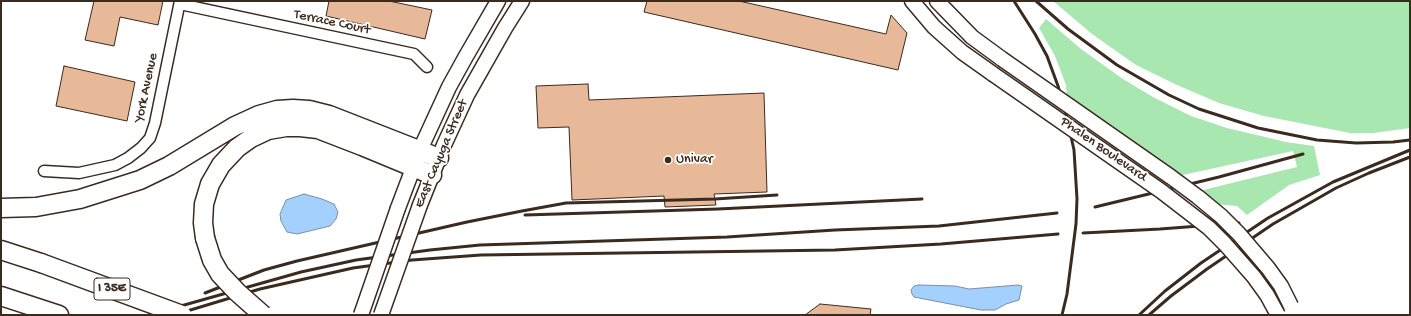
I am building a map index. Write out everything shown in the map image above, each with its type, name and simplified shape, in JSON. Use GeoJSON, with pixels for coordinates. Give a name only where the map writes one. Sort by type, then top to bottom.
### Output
{"type":"FeatureCollection","features":[{"type":"Feature","properties":{"kind":"highway"},"geometry":{"type":"LineString","coordinates":[[1,208],[36,206],[80,199],[140,180],[169,166],[235,126],[260,115],[278,110],[309,110],[329,115],[439,158]]}},
{"type":"Feature","properties":{"kind":"highway"},"geometry":{"type":"LineString","coordinates":[[264,315],[237,292],[220,274],[212,260],[205,238],[203,223],[204,204],[210,184],[221,165],[237,148],[251,138],[268,130],[286,127],[318,129],[369,148],[432,175]]}},
{"type":"Feature","properties":{"kind":"highway","name":"I 35E"},"geometry":{"type":"LineString","coordinates":[[1,250],[41,263],[182,315]]}},
{"type":"Feature","properties":{"kind":"highway"},"geometry":{"type":"LineString","coordinates":[[1,296],[59,315]]}},
{"type":"Feature","properties":{"kind":"main road","name":"East Cayuga Street"},"geometry":{"type":"LineString","coordinates":[[361,315],[420,150],[434,118],[465,58],[498,1]]}},
{"type":"Feature","properties":{"kind":"main road","name":"East Cayuga Street"},"geometry":{"type":"LineString","coordinates":[[381,315],[420,204],[452,128],[484,63],[522,1]]}},
{"type":"Feature","properties":{"kind":"main road","name":"Phalen Boulevard"},"geometry":{"type":"LineString","coordinates":[[912,1],[934,27],[957,47],[993,74],[1161,191],[1209,228],[1254,277],[1267,295],[1278,315]]}},
{"type":"Feature","properties":{"kind":"main road","name":"Phalen Boulevard"},"geometry":{"type":"LineString","coordinates":[[937,1],[972,37],[1172,177],[1221,216],[1239,234],[1268,268],[1281,286],[1294,311]]}},
{"type":"Feature","properties":{"kind":"street","name":"Terrace Court"},"geometry":{"type":"LineString","coordinates":[[180,3],[414,54],[427,67]]}},
{"type":"Feature","properties":{"kind":"street","name":"York Avenue"},"geometry":{"type":"LineString","coordinates":[[44,171],[80,173],[115,165],[132,155],[150,138],[155,123],[180,3]]}},
{"type":"Feature","properties":{"kind":"green space"},"geometry":{"type":"Polygon","coordinates":[[[1053,1],[1410,1],[1410,128],[1373,133],[1350,133],[1264,116],[1219,103],[1136,65],[1092,34],[1053,1]]]}},
{"type":"Feature","properties":{"kind":"green space"},"geometry":{"type":"Polygon","coordinates":[[[1046,19],[1081,49],[1123,79],[1153,97],[1191,116],[1227,128],[1286,142],[1314,146],[1320,175],[1289,185],[1247,215],[1237,206],[1215,204],[1202,195],[1203,190],[1297,167],[1293,151],[1178,176],[1067,98],[1066,85],[1055,56],[1039,28],[1046,19]]]}},
{"type":"Feature","properties":{"kind":"water"},"geometry":{"type":"Polygon","coordinates":[[[304,194],[334,204],[338,212],[336,219],[330,226],[297,234],[287,232],[281,221],[280,214],[286,200],[304,194]]]}},
{"type":"Feature","properties":{"kind":"water"},"geometry":{"type":"Polygon","coordinates":[[[1018,285],[1022,286],[1019,300],[1006,304],[995,310],[981,310],[914,297],[911,290],[914,286],[955,286],[969,289],[1018,285]]]}},
{"type":"Feature","properties":{"kind":"building"},"geometry":{"type":"Polygon","coordinates":[[[94,1],[163,1],[158,25],[120,17],[114,46],[85,40],[94,1]]]}},
{"type":"Feature","properties":{"kind":"building"},"geometry":{"type":"Polygon","coordinates":[[[329,1],[389,1],[432,10],[425,39],[326,16],[329,1]]]}},
{"type":"Feature","properties":{"kind":"building"},"geometry":{"type":"Polygon","coordinates":[[[647,1],[739,1],[886,34],[891,15],[907,33],[898,70],[644,12],[647,1]]]}},
{"type":"Feature","properties":{"kind":"building"},"geometry":{"type":"Polygon","coordinates":[[[64,66],[135,82],[127,121],[56,106],[64,66]]]}},
{"type":"Feature","properties":{"kind":"building","name":"Univar"},"geometry":{"type":"Polygon","coordinates":[[[588,84],[589,100],[764,93],[767,192],[714,194],[716,205],[665,207],[664,196],[572,200],[569,127],[538,128],[536,86],[588,84]]]}},
{"type":"Feature","properties":{"kind":"building"},"geometry":{"type":"Polygon","coordinates":[[[820,304],[871,309],[870,315],[805,315],[820,304]]]}},
{"type":"Feature","properties":{"kind":"railway"},"geometry":{"type":"LineString","coordinates":[[1014,1],[1047,56],[1058,86],[1074,150],[1077,199],[1076,224],[1067,294],[1062,315]]}},
{"type":"Feature","properties":{"kind":"railway"},"geometry":{"type":"LineString","coordinates":[[1036,1],[1068,29],[1117,65],[1169,95],[1199,109],[1258,128],[1317,140],[1356,143],[1410,140]]}},
{"type":"Feature","properties":{"kind":"railway"},"geometry":{"type":"LineString","coordinates":[[1139,315],[1165,291],[1201,263],[1268,218],[1333,182],[1410,150]]}},
{"type":"Feature","properties":{"kind":"railway"},"geometry":{"type":"LineString","coordinates":[[1095,207],[1219,177],[1303,154]]}},
{"type":"Feature","properties":{"kind":"railway"},"geometry":{"type":"LineString","coordinates":[[1149,315],[1171,296],[1207,269],[1273,224],[1336,188],[1410,157]]}},
{"type":"Feature","properties":{"kind":"railway"},"geometry":{"type":"LineString","coordinates":[[205,293],[264,270],[297,261],[467,222],[566,203],[715,199],[777,195]]}},
{"type":"Feature","properties":{"kind":"railway"},"geometry":{"type":"LineString","coordinates":[[525,215],[718,209],[922,199]]}},
{"type":"Feature","properties":{"kind":"railway"},"geometry":{"type":"LineString","coordinates":[[149,315],[301,272],[356,260],[430,250],[480,245],[727,237],[835,230],[939,226],[1057,213]]}},
{"type":"Feature","properties":{"kind":"railway"},"geometry":{"type":"LineString","coordinates":[[1083,233],[1239,223]]}},
{"type":"Feature","properties":{"kind":"railway"},"geometry":{"type":"LineString","coordinates":[[174,315],[260,289],[353,268],[412,260],[481,255],[835,250],[941,244],[1058,234]]}},
{"type":"Feature","properties":{"kind":"place","name":"Univar"},"geometry":{"type":"Point","coordinates":[668,160]}}]}
